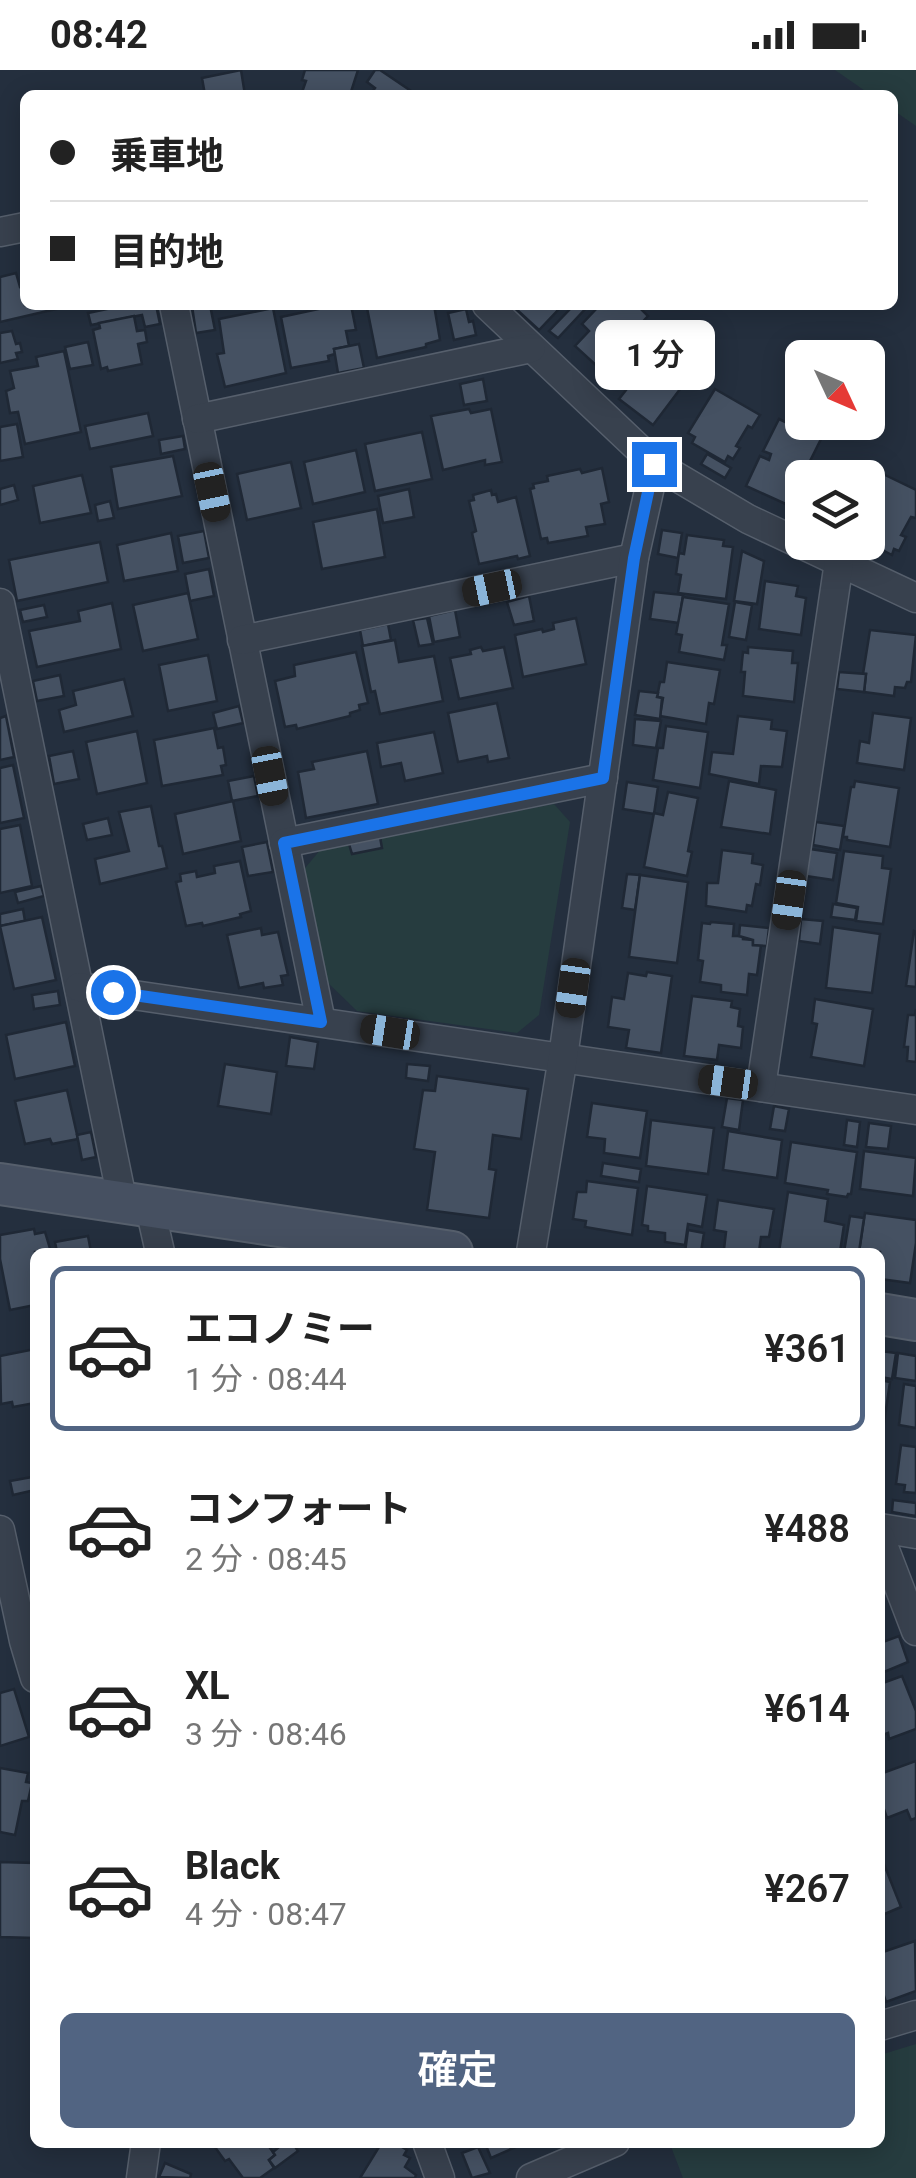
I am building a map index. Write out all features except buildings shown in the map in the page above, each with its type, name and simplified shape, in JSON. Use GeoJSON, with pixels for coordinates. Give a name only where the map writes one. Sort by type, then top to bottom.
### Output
{"type":"FeatureCollection","features":[{"type":"Feature","properties":{"kind":"street"},"geometry":{"type":"LineString","coordinates":[[175,310],[321,1022]]}},
{"type":"Feature","properties":{"kind":"street"},"geometry":{"type":"LineString","coordinates":[[492,310],[654,464],[748,519],[916,598]]}},
{"type":"Feature","properties":{"kind":"street"},"geometry":{"type":"LineString","coordinates":[[197,418],[531,348]]}},
{"type":"Feature","properties":{"kind":"street"},"geometry":{"type":"LineString","coordinates":[[532,1248],[634,558],[654,464]]}},
{"type":"Feature","properties":{"kind":"street"},"geometry":{"type":"LineString","coordinates":[[242,640],[634,558]]}},
{"type":"Feature","properties":{"kind":"street"},"geometry":{"type":"LineString","coordinates":[[762,1087],[839,562]]}},
{"type":"Feature","properties":{"kind":"street"},"geometry":{"type":"LineString","coordinates":[[0,603],[79,986],[137,1206],[158,1248]]}},
{"type":"Feature","properties":{"kind":"street"},"geometry":{"type":"LineString","coordinates":[[284,843],[603,778]]}},
{"type":"Feature","properties":{"kind":"street"},"geometry":{"type":"LineString","coordinates":[[79,986],[916,1110]]}},
{"type":"Feature","properties":{"kind":"street"},"geometry":{"type":"LineString","coordinates":[[0,1184],[384,1248]]}},
{"type":"Feature","properties":{"kind":"street"},"geometry":{"type":"LineString","coordinates":[[885,1315],[916,1320]]}},
{"type":"Feature","properties":{"kind":"street"},"geometry":{"type":"LineString","coordinates":[[885,1529],[916,1534]]}},
{"type":"Feature","properties":{"kind":"street"},"geometry":{"type":"LineString","coordinates":[[0,1530],[12,1643],[30,1670]]}},
{"type":"Feature","properties":{"kind":"street"},"geometry":{"type":"LineString","coordinates":[[885,1550],[916,1631]]}},
{"type":"Feature","properties":{"kind":"street"},"geometry":{"type":"LineString","coordinates":[[885,2024],[916,2015]]}},
{"type":"Feature","properties":{"kind":"street"},"geometry":{"type":"LineString","coordinates":[[141,2178],[145,2148]]}},
{"type":"Feature","properties":{"kind":"street"},"geometry":{"type":"LineString","coordinates":[[430,2148],[440,2178]]}},
{"type":"Feature","properties":{"kind":"street"},"geometry":{"type":"LineString","coordinates":[[530,2178],[601,2148]]}},
{"type":"Feature","properties":{"kind":"green space"},"geometry":{"type":"Polygon","coordinates":[[[835,70],[916,70],[916,126],[898,113],[898,90],[864,90],[835,70]]]}},
{"type":"Feature","properties":{"kind":"green space"},"geometry":{"type":"Polygon","coordinates":[[[554,804],[570,822],[539,1015],[517,1033],[357,1011],[324,979],[301,873],[321,849],[554,804]]]}},
{"type":"Feature","properties":{"kind":"green space"},"geometry":{"type":"Polygon","coordinates":[[[916,2044],[916,2178],[683,2178],[672,2148],[885,2148],[885,2053],[916,2044]]]}},
{"type":"Feature","properties":{"kind":"route"},"geometry":{"type":"LineString","coordinates":[[113,992],[321,1022],[284,843],[603,778],[634,558],[654,464]]}}]}
